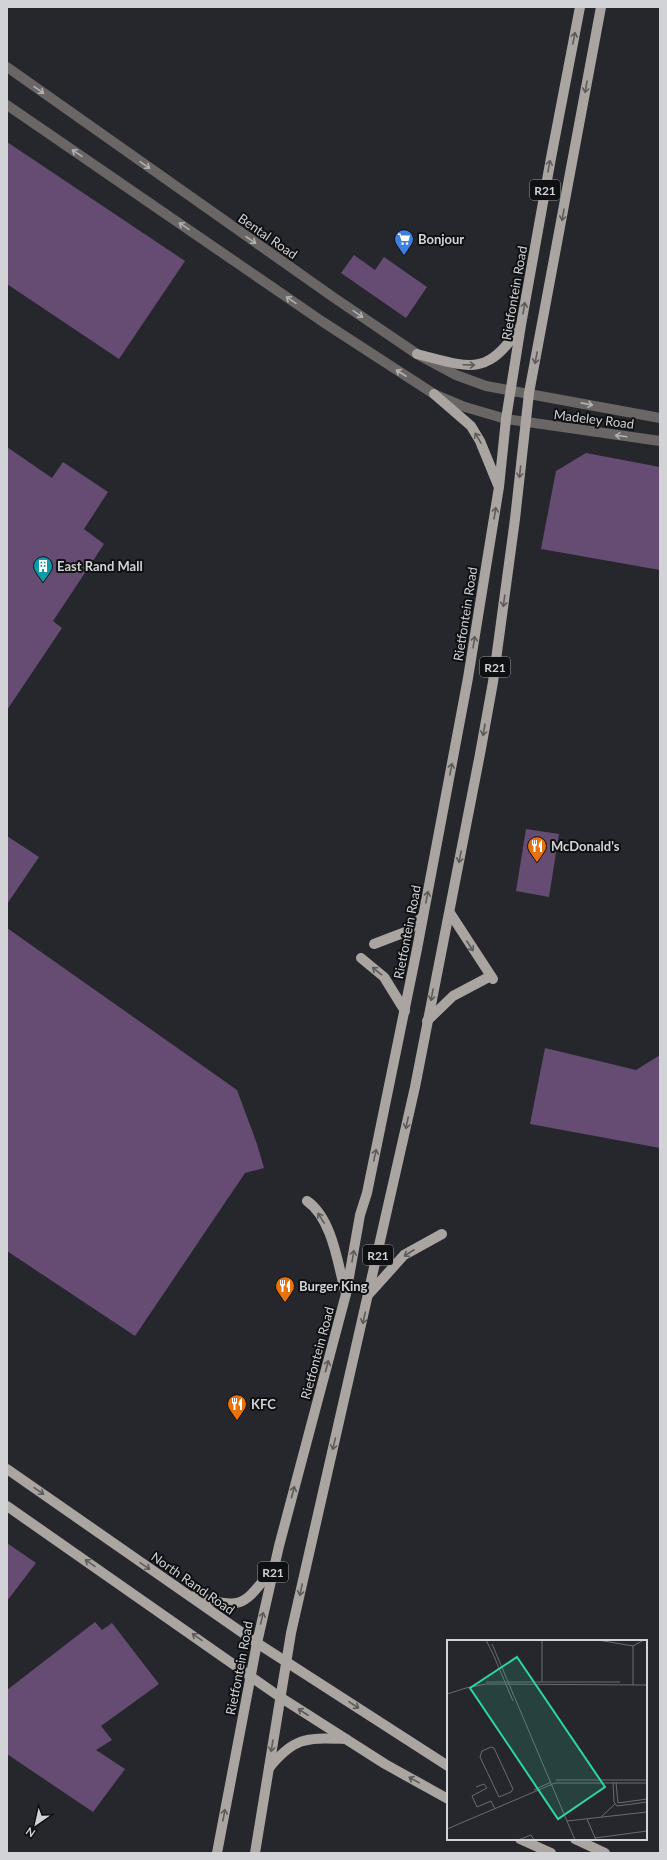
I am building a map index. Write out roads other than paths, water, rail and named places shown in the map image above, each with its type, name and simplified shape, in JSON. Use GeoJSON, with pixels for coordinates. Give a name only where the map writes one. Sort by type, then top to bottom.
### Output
{"type":"FeatureCollection","features":[{"type":"Feature","properties":{"kind":"main road","name":"Rietfontein Road"},"geometry":{"type":"LineString","coordinates":[[217,1853],[250,1674],[274,1567],[346,1294],[360,1215],[405,1011],[468,678],[499,487],[506,419],[551,158],[580,7]]}},
{"type":"Feature","properties":{"kind":"main road","name":"R21"},"geometry":{"type":"LineString","coordinates":[[255,1853],[286,1660],[309,1552],[415,1087],[427,1021],[450,913],[493,682],[515,519],[529,393],[601,7]]}},
{"type":"Feature","properties":{"kind":"main road"},"geometry":{"type":"LineString","coordinates":[[417,354],[460,365],[476,365],[487,362],[502,352],[522,325]]}},
{"type":"Feature","properties":{"kind":"main road"},"geometry":{"type":"LineString","coordinates":[[434,394],[471,426],[480,441],[499,487]]}},
{"type":"Feature","properties":{"kind":"main road"},"geometry":{"type":"LineString","coordinates":[[427,1021],[453,996],[490,979],[450,913]]}},
{"type":"Feature","properties":{"kind":"main road"},"geometry":{"type":"LineString","coordinates":[[374,944],[408,931],[423,916]]}},
{"type":"Feature","properties":{"kind":"main road"},"geometry":{"type":"LineString","coordinates":[[360,958],[384,977],[405,1011]]}},
{"type":"Feature","properties":{"kind":"main road"},"geometry":{"type":"LineString","coordinates":[[307,1201],[321,1217],[333,1241],[346,1294]]}},
{"type":"Feature","properties":{"kind":"main road"},"geometry":{"type":"LineString","coordinates":[[369,1294],[404,1255],[442,1234]]}},
{"type":"Feature","properties":{"kind":"main road","name":"North Rand Road"},"geometry":{"type":"LineString","coordinates":[[7,1469],[257,1643],[286,1660],[447,1765]]}},
{"type":"Feature","properties":{"kind":"main road"},"geometry":{"type":"LineString","coordinates":[[7,1506],[250,1674],[280,1697],[385,1764],[447,1798]]}},
{"type":"Feature","properties":{"kind":"main road"},"geometry":{"type":"LineString","coordinates":[[186,1594],[226,1604],[242,1602],[251,1596],[274,1567]]}},
{"type":"Feature","properties":{"kind":"main road"},"geometry":{"type":"LineString","coordinates":[[268,1768],[277,1758],[296,1743],[312,1738],[346,1739]]}},
{"type":"Feature","properties":{"kind":"main road"},"geometry":{"type":"LineString","coordinates":[[522,1840],[551,1853]]}},
{"type":"Feature","properties":{"kind":"main road"},"geometry":{"type":"LineString","coordinates":[[577,1840],[605,1853]]}},
{"type":"Feature","properties":{"kind":"street","name":"Bental Road"},"geometry":{"type":"LineString","coordinates":[[7,68],[332,297],[417,354],[456,375],[486,386],[529,393]]}},
{"type":"Feature","properties":{"kind":"street"},"geometry":{"type":"LineString","coordinates":[[7,105],[323,322],[434,394],[465,407],[506,419],[526,423]]}},
{"type":"Feature","properties":{"kind":"street","name":"Madeley Road"},"geometry":{"type":"LineString","coordinates":[[529,393],[660,418]]}},
{"type":"Feature","properties":{"kind":"street","name":"Madeley Road"},"geometry":{"type":"LineString","coordinates":[[526,423],[660,441]]}},
{"type":"Feature","properties":{"kind":"place","name":"Bonjour"},"geometry":{"type":"Point","coordinates":[404,256]}},
{"type":"Feature","properties":{"kind":"place","name":"East Rand Mall"},"geometry":{"type":"Point","coordinates":[43,583]}},
{"type":"Feature","properties":{"kind":"place","name":"McDonald's"},"geometry":{"type":"Point","coordinates":[537,863]}},
{"type":"Feature","properties":{"kind":"place","name":"Burger King"},"geometry":{"type":"Point","coordinates":[285,1303]}},
{"type":"Feature","properties":{"kind":"place","name":"KFC"},"geometry":{"type":"Point","coordinates":[237,1421]}}]}
